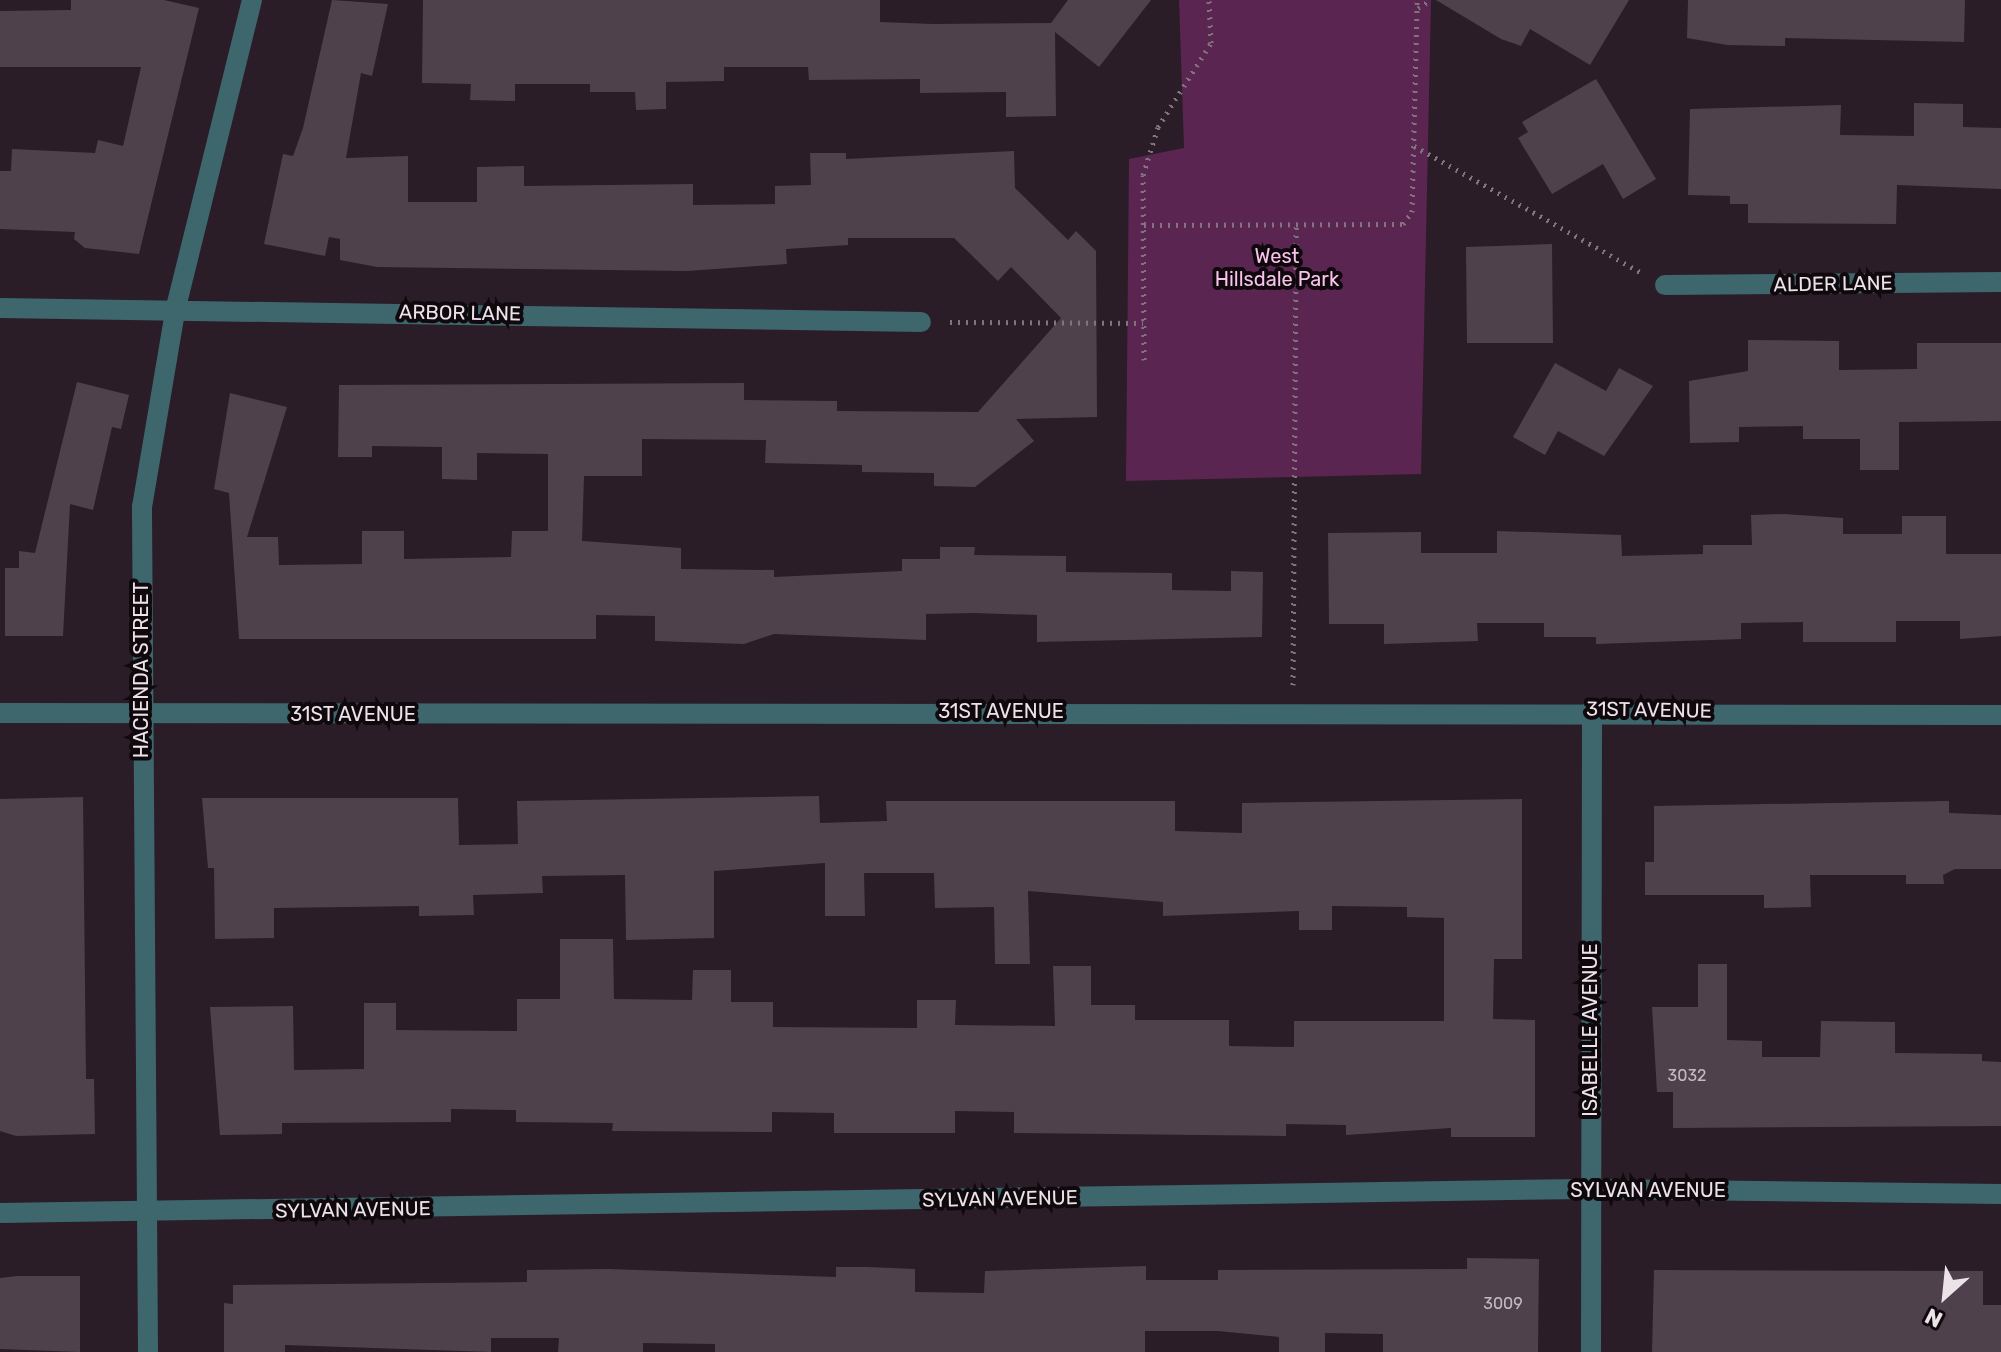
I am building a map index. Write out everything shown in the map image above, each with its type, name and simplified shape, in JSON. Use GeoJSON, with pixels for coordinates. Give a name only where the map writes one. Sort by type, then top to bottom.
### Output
{"type":"FeatureCollection","features":[{"type":"Feature","properties":{"kind":"street","name":"HACIENDA STREET"},"geometry":{"type":"LineString","coordinates":[[148,1352],[150,1213],[139,714],[142,507],[176,307],[252,0]]}},
{"type":"Feature","properties":{"kind":"street","name":"ALDER LANE"},"geometry":{"type":"LineString","coordinates":[[1665,285],[2001,282]]}},
{"type":"Feature","properties":{"kind":"street","name":"ARBOR LANE"},"geometry":{"type":"LineString","coordinates":[[0,308],[176,307],[921,322]]}},
{"type":"Feature","properties":{"kind":"street","name":"31ST AVENUE"},"geometry":{"type":"LineString","coordinates":[[0,713],[1592,709],[2001,715]]}},
{"type":"Feature","properties":{"kind":"street","name":"ISABELLE AVENUE"},"geometry":{"type":"LineString","coordinates":[[1591,1352],[1588,1189],[1592,709]]}},
{"type":"Feature","properties":{"kind":"street","name":"SYLVAN AVENUE"},"geometry":{"type":"LineString","coordinates":[[0,1213],[1588,1189],[2001,1194]]}},
{"type":"Feature","properties":{"kind":"path"},"geometry":{"type":"LineString","coordinates":[[1144,360],[1144,225],[1150,144],[1211,43],[1209,0]]}},
{"type":"Feature","properties":{"kind":"path"},"geometry":{"type":"LineString","coordinates":[[1144,225],[1403,224],[1412,212],[1417,0]]}},
{"type":"Feature","properties":{"kind":"path"},"geometry":{"type":"LineString","coordinates":[[1417,8],[1431,0]]}},
{"type":"Feature","properties":{"kind":"path"},"geometry":{"type":"LineString","coordinates":[[1414,146],[1665,285]]}},
{"type":"Feature","properties":{"kind":"path"},"geometry":{"type":"LineString","coordinates":[[1292,710],[1296,226]]}},
{"type":"Feature","properties":{"kind":"path"},"geometry":{"type":"LineString","coordinates":[[921,322],[1143,323]]}},
{"type":"Feature","properties":{"kind":"green space","name":"West Hillsdale Park"},"geometry":{"type":"Polygon","coordinates":[[[1179,0],[1431,0],[1421,474],[1126,481],[1129,159],[1184,148],[1179,0]]]}},
{"type":"Feature","properties":{"kind":"building"},"geometry":{"type":"Polygon","coordinates":[[[71,0],[164,0],[199,8],[139,254],[85,248],[74,239],[75,232],[0,229],[0,171],[11,171],[12,149],[95,153],[98,140],[123,146],[141,67],[0,67],[0,11],[71,10],[71,0]]]}},
{"type":"Feature","properties":{"kind":"building"},"geometry":{"type":"Polygon","coordinates":[[[332,0],[388,4],[372,76],[361,73],[346,158],[408,156],[408,202],[477,202],[477,167],[524,166],[524,186],[693,184],[693,205],[775,204],[775,186],[811,185],[810,153],[846,153],[846,159],[1014,151],[1015,188],[1068,240],[1076,231],[1096,251],[1097,417],[1016,419],[1034,441],[975,487],[934,486],[934,473],[862,472],[862,465],[765,463],[766,440],[642,439],[642,476],[584,476],[582,541],[681,548],[681,569],[774,570],[774,577],[902,571],[902,559],[940,559],[940,547],[975,547],[974,555],[1066,556],[1066,572],[1172,573],[1172,590],[1231,591],[1231,571],[1263,572],[1262,637],[1037,642],[1037,615],[974,613],[926,614],[926,640],[774,634],[744,644],[655,641],[655,616],[596,615],[596,639],[239,639],[229,493],[214,489],[230,393],[287,407],[247,537],[278,537],[279,565],[362,564],[362,531],[404,531],[404,559],[511,557],[512,531],[548,531],[548,454],[477,453],[477,480],[442,479],[442,447],[372,446],[372,457],[338,457],[339,385],[744,383],[744,400],[837,401],[837,411],[978,412],[1061,318],[1011,267],[998,281],[954,238],[848,238],[848,245],[786,249],[787,264],[687,271],[377,267],[340,260],[340,239],[329,237],[325,256],[264,244],[283,154],[293,156],[303,128],[332,0]]]}},
{"type":"Feature","properties":{"kind":"building"},"geometry":{"type":"Polygon","coordinates":[[[423,0],[880,0],[880,22],[933,24],[1051,23],[1068,0],[1151,0],[1099,67],[1055,32],[1056,116],[1006,117],[1006,92],[920,93],[920,79],[809,80],[808,67],[724,67],[724,81],[666,82],[666,109],[636,110],[635,92],[590,92],[590,84],[515,84],[515,101],[470,100],[471,84],[422,83],[423,0]]]}},
{"type":"Feature","properties":{"kind":"building"},"geometry":{"type":"Polygon","coordinates":[[[1436,0],[1629,0],[1590,65],[1530,29],[1521,46],[1501,39],[1436,0]]]}},
{"type":"Feature","properties":{"kind":"building"},"geometry":{"type":"Polygon","coordinates":[[[1688,0],[1965,0],[1964,42],[1785,38],[1785,46],[1727,45],[1687,38],[1688,0]]]}},
{"type":"Feature","properties":{"kind":"building"},"geometry":{"type":"Polygon","coordinates":[[[1596,79],[1656,179],[1623,199],[1603,164],[1552,194],[1518,138],[1528,132],[1522,122],[1596,79]]]}},
{"type":"Feature","properties":{"kind":"building"},"geometry":{"type":"Polygon","coordinates":[[[1914,103],[1963,104],[1963,127],[2001,128],[2001,189],[1897,185],[1896,224],[1748,223],[1748,204],[1730,204],[1730,196],[1688,195],[1690,109],[1841,105],[1840,135],[1914,136],[1914,103]]]}},
{"type":"Feature","properties":{"kind":"building"},"geometry":{"type":"Polygon","coordinates":[[[1552,244],[1553,343],[1467,343],[1466,247],[1552,244]]]}},
{"type":"Feature","properties":{"kind":"building"},"geometry":{"type":"Polygon","coordinates":[[[1748,340],[1839,341],[1839,370],[1917,369],[1917,343],[2001,343],[2001,421],[1899,422],[1899,470],[1860,470],[1860,439],[1803,439],[1803,426],[1739,427],[1739,442],[1690,443],[1689,381],[1748,371],[1748,340]]]}},
{"type":"Feature","properties":{"kind":"building"},"geometry":{"type":"Polygon","coordinates":[[[1555,363],[1606,391],[1619,368],[1653,386],[1604,456],[1558,431],[1545,455],[1513,437],[1555,363]]]}},
{"type":"Feature","properties":{"kind":"building"},"geometry":{"type":"Polygon","coordinates":[[[77,382],[129,395],[121,429],[112,427],[93,510],[70,504],[63,636],[5,636],[5,568],[19,568],[19,551],[35,553],[77,382]]]}},
{"type":"Feature","properties":{"kind":"building"},"geometry":{"type":"Polygon","coordinates":[[[1751,515],[1843,518],[1843,534],[1902,534],[1902,516],[1946,516],[1946,554],[2001,554],[2001,636],[1960,639],[1960,621],[1896,621],[1896,642],[1803,642],[1803,622],[1741,623],[1741,639],[1596,644],[1596,637],[1544,637],[1544,623],[1477,623],[1478,641],[1384,644],[1384,624],[1329,624],[1328,533],[1421,532],[1421,553],[1497,553],[1497,531],[1621,535],[1622,556],[1703,554],[1703,545],[1752,545],[1751,515]]]}},
{"type":"Feature","properties":{"kind":"building"},"geometry":{"type":"Polygon","coordinates":[[[819,796],[820,823],[887,821],[886,801],[1175,801],[1175,831],[1242,833],[1242,803],[1522,799],[1522,959],[1494,959],[1493,1019],[1535,1020],[1535,1137],[1451,1137],[1451,1128],[1346,1135],[1346,1125],[1286,1124],[1286,1136],[1014,1133],[1014,1112],[955,1111],[955,1133],[834,1133],[834,1113],[772,1112],[772,1132],[612,1131],[613,1123],[516,1122],[516,1110],[451,1109],[451,1122],[282,1123],[282,1134],[220,1135],[210,1007],[293,1006],[294,1070],[364,1069],[364,1003],[396,1003],[396,1030],[517,1031],[517,999],[560,999],[560,939],[613,939],[614,999],[692,1000],[693,970],[731,970],[731,1002],[773,1002],[773,1027],[917,1028],[917,1000],[956,1000],[955,1025],[1055,1026],[1053,966],[1091,966],[1091,1005],[1135,1005],[1135,1020],[1229,1020],[1229,1046],[1294,1047],[1294,1021],[1444,1021],[1444,918],[1407,917],[1407,907],[1332,906],[1332,930],[1299,930],[1299,911],[1163,916],[1163,902],[1028,891],[1030,964],[995,964],[994,907],[935,908],[934,873],[864,873],[865,916],[825,916],[825,863],[714,871],[714,938],[626,940],[625,875],[542,876],[543,893],[473,895],[474,915],[419,916],[419,906],[274,908],[274,938],[215,939],[214,868],[208,868],[202,798],[458,798],[459,845],[518,844],[517,801],[819,796]]]}},
{"type":"Feature","properties":{"kind":"building"},"geometry":{"type":"Polygon","coordinates":[[[83,797],[86,1079],[94,1079],[95,1134],[16,1136],[0,1131],[0,799],[83,797]]]}},
{"type":"Feature","properties":{"kind":"building"},"geometry":{"type":"Polygon","coordinates":[[[1949,801],[1949,813],[2001,815],[2001,869],[1955,869],[1943,875],[1944,884],[1906,884],[1906,875],[1810,875],[1811,907],[1764,908],[1764,895],[1645,895],[1645,862],[1654,862],[1654,806],[1949,801]]]}},
{"type":"Feature","properties":{"kind":"building"},"geometry":{"type":"Polygon","coordinates":[[[1698,964],[1727,964],[1727,1040],[1762,1041],[1762,1057],[1820,1057],[1821,1021],[1895,1022],[1895,1053],[1982,1054],[1982,1061],[2001,1062],[2001,1126],[1673,1128],[1673,1092],[1657,1092],[1652,1007],[1698,1007],[1698,964]]]}},
{"type":"Feature","properties":{"kind":"building"},"geometry":{"type":"Polygon","coordinates":[[[1467,1258],[1539,1259],[1538,1352],[1383,1352],[1383,1334],[1325,1333],[1325,1352],[1279,1352],[1279,1337],[1218,1331],[1145,1331],[1145,1352],[715,1352],[715,1344],[643,1343],[643,1352],[558,1352],[559,1338],[491,1338],[491,1352],[285,1345],[285,1352],[224,1352],[224,1303],[233,1304],[233,1285],[527,1282],[527,1270],[609,1269],[836,1277],[836,1267],[867,1267],[915,1269],[915,1292],[984,1293],[985,1271],[1146,1266],[1146,1280],[1218,1280],[1218,1270],[1467,1269],[1467,1258]]]}},
{"type":"Feature","properties":{"kind":"building"},"geometry":{"type":"Polygon","coordinates":[[[1654,1270],[1983,1271],[1983,1305],[2001,1305],[2001,1352],[1652,1352],[1654,1270]]]}},
{"type":"Feature","properties":{"kind":"building"},"geometry":{"type":"Polygon","coordinates":[[[80,1276],[80,1352],[0,1349],[0,1278],[80,1276]]]}}]}
